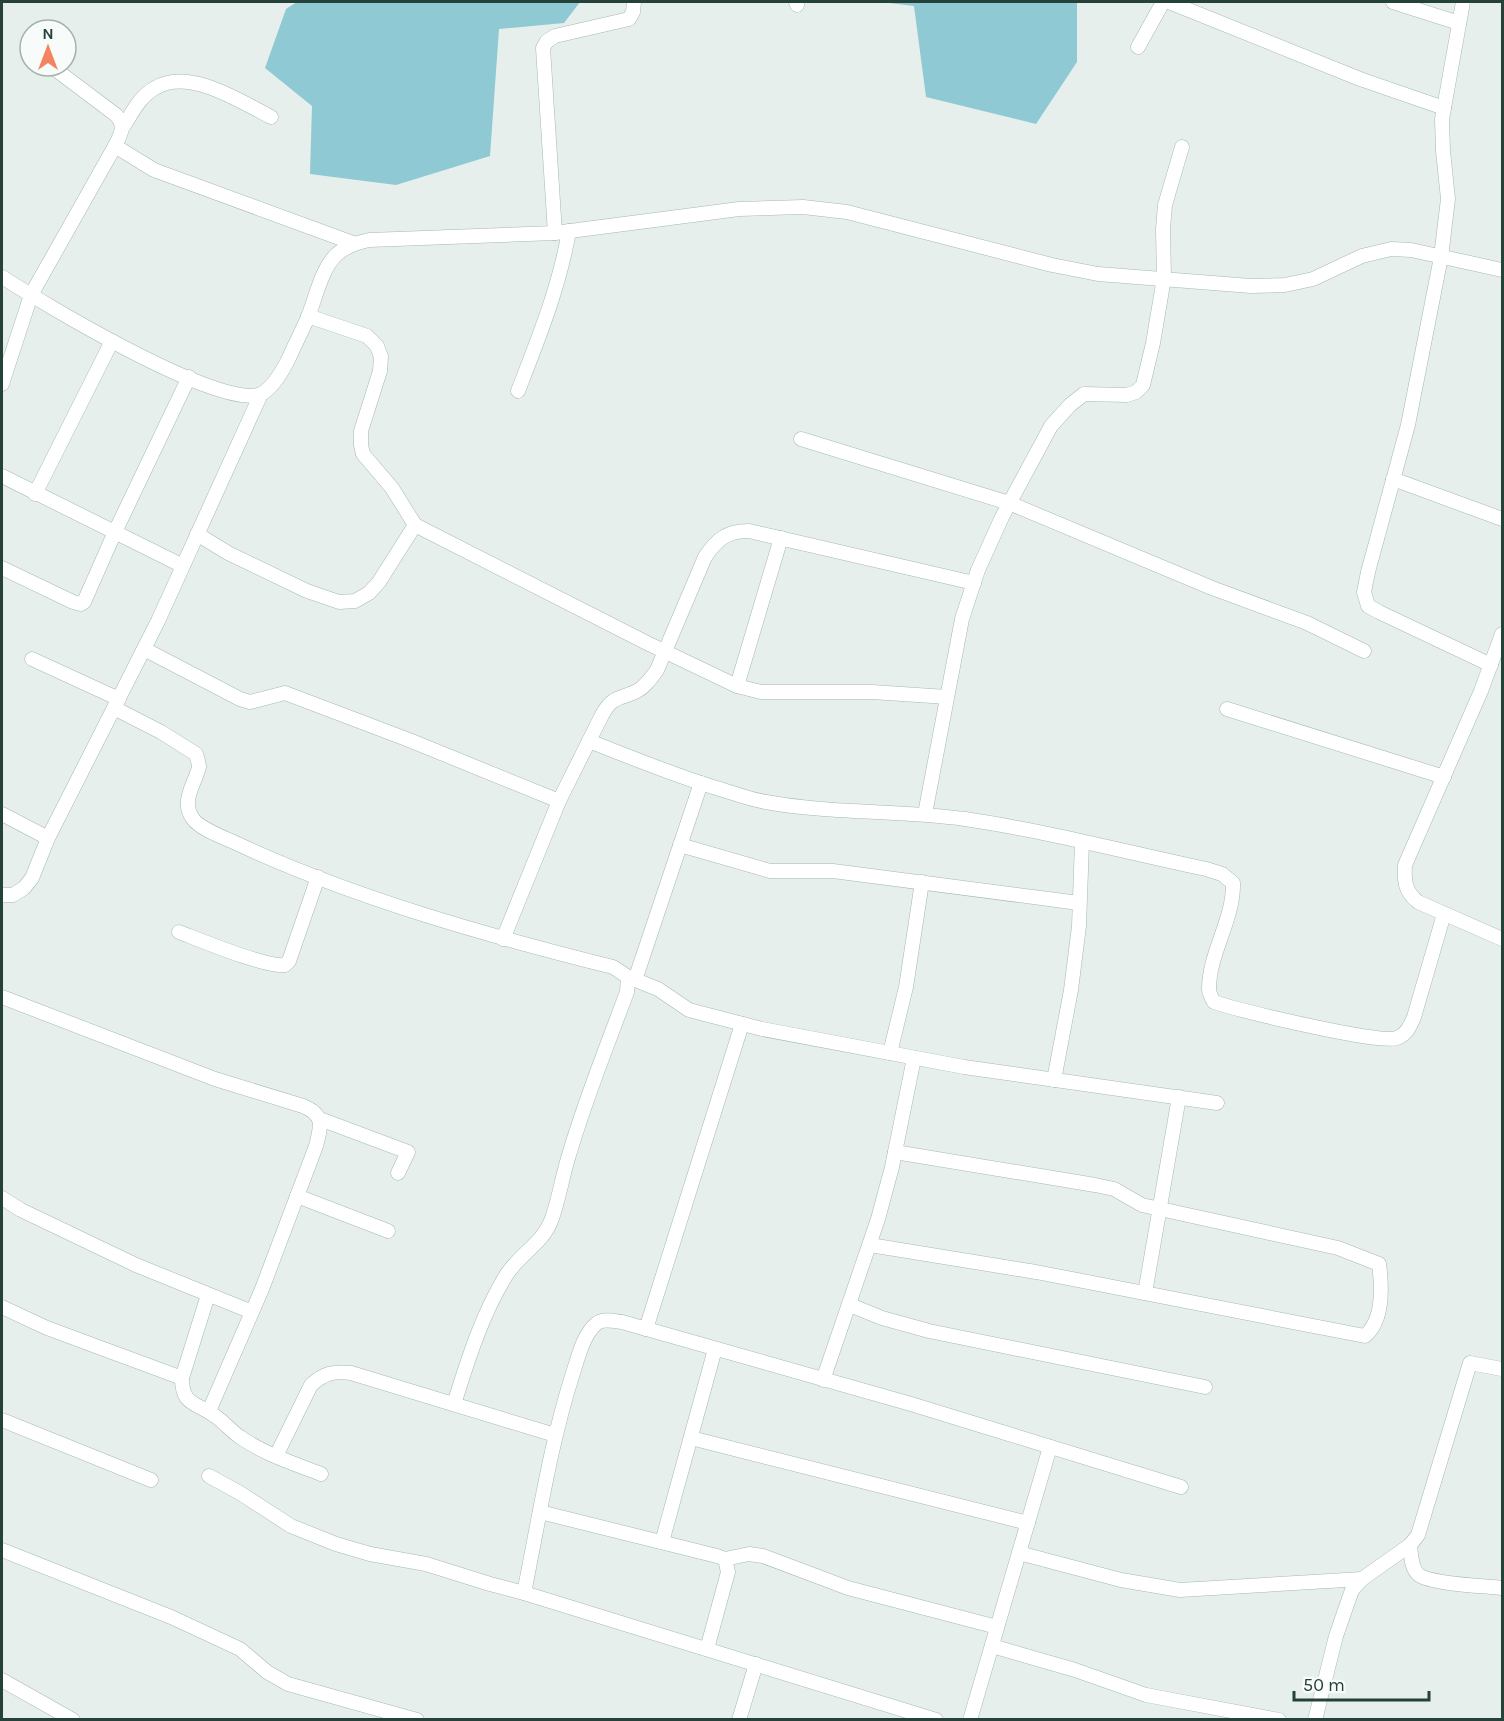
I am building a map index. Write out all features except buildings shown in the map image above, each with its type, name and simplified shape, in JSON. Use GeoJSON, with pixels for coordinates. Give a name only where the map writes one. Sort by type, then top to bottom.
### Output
{"type":"FeatureCollection","features":[{"type":"Feature","properties":{"kind":"street"},"geometry":{"type":"LineString","coordinates":[[518,391],[552,302],[562,268],[562,232],[543,48],[547,41],[555,36],[629,20],[634,2]]}},
{"type":"Feature","properties":{"kind":"street"},"geometry":{"type":"LineString","coordinates":[[1138,47],[1163,2]]}},
{"type":"Feature","properties":{"kind":"street"},"geometry":{"type":"LineString","coordinates":[[1170,2],[1360,79],[1444,108]]}},
{"type":"Feature","properties":{"kind":"street"},"geometry":{"type":"LineString","coordinates":[[1393,2],[1459,23]]}},
{"type":"Feature","properties":{"kind":"street"},"geometry":{"type":"LineString","coordinates":[[1463,2],[1444,108],[1443,151],[1448,199],[1441,256],[1410,415],[1364,592],[1368,606],[1491,665]]}},
{"type":"Feature","properties":{"kind":"street"},"geometry":{"type":"LineString","coordinates":[[67,78],[116,115],[123,127]]}},
{"type":"Feature","properties":{"kind":"street"},"geometry":{"type":"LineString","coordinates":[[2,384],[31,295],[115,146],[123,127],[143,97],[154,88],[180,82],[211,88],[271,117]]}},
{"type":"Feature","properties":{"kind":"street"},"geometry":{"type":"LineString","coordinates":[[115,146],[154,170],[353,243]]}},
{"type":"Feature","properties":{"kind":"street"},"geometry":{"type":"LineString","coordinates":[[925,814],[962,619],[974,583],[1009,502],[1051,426],[1070,405],[1084,394],[1127,395],[1136,392],[1143,385],[1154,343],[1164,278],[1165,205],[1182,147]]}},
{"type":"Feature","properties":{"kind":"street"},"geometry":{"type":"LineString","coordinates":[[2,895],[13,894],[24,888],[32,878],[48,838],[144,649],[244,436],[261,394],[283,369],[308,316],[324,274],[335,256],[353,243],[369,240],[562,232],[739,208],[803,207],[847,212],[1052,265],[1098,274],[1251,286],[1285,285],[1313,279],[1362,256],[1390,249],[1411,250],[1503,270]]}},
{"type":"Feature","properties":{"kind":"street"},"geometry":{"type":"LineString","coordinates":[[2,277],[142,357],[224,392],[244,396],[261,394]]}},
{"type":"Feature","properties":{"kind":"street"},"geometry":{"type":"LineString","coordinates":[[308,316],[367,336],[377,346],[381,357],[380,372],[361,431],[361,445],[363,454],[392,488],[415,525],[736,686],[760,692],[872,692],[947,697]]}},
{"type":"Feature","properties":{"kind":"street"},"geometry":{"type":"LineString","coordinates":[[35,494],[112,341]]}},
{"type":"Feature","properties":{"kind":"street"},"geometry":{"type":"LineString","coordinates":[[2,568],[81,604],[86,600],[114,534],[189,377]]}},
{"type":"Feature","properties":{"kind":"street"},"geometry":{"type":"LineString","coordinates":[[801,439],[1009,502],[1202,584],[1307,623],[1364,651]]}},
{"type":"Feature","properties":{"kind":"street"},"geometry":{"type":"LineString","coordinates":[[2,476],[114,534],[183,566]]}},
{"type":"Feature","properties":{"kind":"street"},"geometry":{"type":"LineString","coordinates":[[1393,479],[1503,519]]}},
{"type":"Feature","properties":{"kind":"street"},"geometry":{"type":"LineString","coordinates":[[197,534],[228,553],[307,591],[339,602],[347,602],[355,601],[369,593],[379,582],[415,525]]}},
{"type":"Feature","properties":{"kind":"street"},"geometry":{"type":"LineString","coordinates":[[503,939],[559,801],[608,703],[647,684],[657,670],[705,557],[724,535],[737,531],[750,531],[974,583]]}},
{"type":"Feature","properties":{"kind":"street"},"geometry":{"type":"LineString","coordinates":[[736,686],[781,538]]}},
{"type":"Feature","properties":{"kind":"street"},"geometry":{"type":"LineString","coordinates":[[1503,634],[1405,865],[1404,880],[1409,895],[1418,902],[1503,939]]}},
{"type":"Feature","properties":{"kind":"street"},"geometry":{"type":"LineString","coordinates":[[144,649],[240,699],[250,702],[285,693],[559,801]]}},
{"type":"Feature","properties":{"kind":"street"},"geometry":{"type":"LineString","coordinates":[[33,659],[116,703],[196,754],[199,765],[189,790],[188,806],[193,819],[212,832],[258,853],[348,889],[503,939],[613,967],[658,989],[689,1010],[742,1024],[914,1058],[1217,1103]]}},
{"type":"Feature","properties":{"kind":"street"},"geometry":{"type":"LineString","coordinates":[[1227,709],[1444,777]]}},
{"type":"Feature","properties":{"kind":"street"},"geometry":{"type":"LineString","coordinates":[[589,741],[701,783],[766,802],[824,810],[925,814],[968,819],[1222,874],[1233,883],[1234,898],[1212,970],[1208,992],[1214,1002],[1353,1035],[1395,1039],[1408,1031],[1444,914]]}},
{"type":"Feature","properties":{"kind":"street"},"geometry":{"type":"LineString","coordinates":[[454,1404],[478,1329],[504,1278],[525,1252],[544,1236],[551,1221],[579,1124],[701,783]]}},
{"type":"Feature","properties":{"kind":"street"},"geometry":{"type":"LineString","coordinates":[[2,814],[48,838]]}},
{"type":"Feature","properties":{"kind":"street"},"geometry":{"type":"LineString","coordinates":[[1054,1080],[1071,990],[1082,842]]}},
{"type":"Feature","properties":{"kind":"street"},"geometry":{"type":"LineString","coordinates":[[680,845],[770,871],[833,871],[1079,903]]}},
{"type":"Feature","properties":{"kind":"street"},"geometry":{"type":"LineString","coordinates":[[179,932],[252,958],[285,965],[289,961],[318,877]]}},
{"type":"Feature","properties":{"kind":"street"},"geometry":{"type":"LineString","coordinates":[[890,1053],[906,987],[922,882]]}},
{"type":"Feature","properties":{"kind":"street"},"geometry":{"type":"LineString","coordinates":[[2,997],[215,1079],[303,1106],[314,1111],[320,1119],[408,1152],[398,1173]]}},
{"type":"Feature","properties":{"kind":"street"},"geometry":{"type":"LineString","coordinates":[[646,1329],[742,1024]]}},
{"type":"Feature","properties":{"kind":"street"},"geometry":{"type":"LineString","coordinates":[[823,1380],[870,1245],[895,1152],[914,1058]]}},
{"type":"Feature","properties":{"kind":"street"},"geometry":{"type":"LineString","coordinates":[[1145,1293],[1179,1097]]}},
{"type":"Feature","properties":{"kind":"street"},"geometry":{"type":"LineString","coordinates":[[209,1411],[252,1312],[297,1196],[316,1146],[320,1119]]}},
{"type":"Feature","properties":{"kind":"street"},"geometry":{"type":"LineString","coordinates":[[870,1245],[1036,1272],[1365,1336],[1374,1329],[1378,1314],[1381,1280],[1379,1264],[1370,1259],[1338,1248],[1142,1204],[1114,1189],[895,1152]]}},
{"type":"Feature","properties":{"kind":"street"},"geometry":{"type":"LineString","coordinates":[[297,1196],[388,1231]]}},
{"type":"Feature","properties":{"kind":"street"},"geometry":{"type":"LineString","coordinates":[[2,1198],[21,1210],[136,1265],[252,1312]]}},
{"type":"Feature","properties":{"kind":"street"},"geometry":{"type":"LineString","coordinates":[[208,1294],[182,1378],[182,1390],[188,1401],[209,1411],[249,1443],[321,1473]]}},
{"type":"Feature","properties":{"kind":"street"},"geometry":{"type":"LineString","coordinates":[[850,1305],[882,1318],[929,1331],[1205,1387]]}},
{"type":"Feature","properties":{"kind":"street"},"geometry":{"type":"LineString","coordinates":[[3,1312],[182,1378]]}},
{"type":"Feature","properties":{"kind":"street"},"geometry":{"type":"LineString","coordinates":[[524,1593],[555,1434],[577,1362],[589,1330],[598,1322],[609,1320],[823,1380],[1181,1487]]}},
{"type":"Feature","properties":{"kind":"street"},"geometry":{"type":"LineString","coordinates":[[662,1542],[715,1349]]}},
{"type":"Feature","properties":{"kind":"street"},"geometry":{"type":"LineString","coordinates":[[1315,1719],[1344,1609],[1352,1590],[1362,1579],[1410,1545],[1418,1535],[1470,1363],[1503,1369]]}},
{"type":"Feature","properties":{"kind":"street"},"geometry":{"type":"LineString","coordinates":[[276,1456],[311,1385],[320,1377],[334,1371],[351,1372],[555,1434]]}},
{"type":"Feature","properties":{"kind":"street"},"geometry":{"type":"LineString","coordinates":[[2,1420],[151,1480]]}},
{"type":"Feature","properties":{"kind":"street"},"geometry":{"type":"LineString","coordinates":[[691,1438],[1028,1523]]}},
{"type":"Feature","properties":{"kind":"street"},"geometry":{"type":"LineString","coordinates":[[970,1719],[1050,1447]]}},
{"type":"Feature","properties":{"kind":"street"},"geometry":{"type":"LineString","coordinates":[[209,1476],[291,1526],[336,1544],[370,1554],[426,1564],[936,1719]]}},
{"type":"Feature","properties":{"kind":"street"},"geometry":{"type":"LineString","coordinates":[[540,1512],[725,1559],[749,1554],[763,1556],[848,1588],[997,1627]]}},
{"type":"Feature","properties":{"kind":"street"},"geometry":{"type":"LineString","coordinates":[[1410,1545],[1412,1563],[1418,1575],[1429,1580],[1503,1588]]}},
{"type":"Feature","properties":{"kind":"street"},"geometry":{"type":"LineString","coordinates":[[2,1550],[107,1591],[240,1649],[267,1672],[288,1684],[417,1719]]}},
{"type":"Feature","properties":{"kind":"street"},"geometry":{"type":"LineString","coordinates":[[1019,1553],[1120,1580],[1180,1590],[1362,1579]]}},
{"type":"Feature","properties":{"kind":"street"},"geometry":{"type":"LineString","coordinates":[[707,1649],[728,1572],[725,1559]]}},
{"type":"Feature","properties":{"kind":"street"},"geometry":{"type":"LineString","coordinates":[[992,1646],[1075,1670],[1146,1695],[1279,1719]]}},
{"type":"Feature","properties":{"kind":"street"},"geometry":{"type":"LineString","coordinates":[[739,1719],[756,1664]]}},
{"type":"Feature","properties":{"kind":"street"},"geometry":{"type":"LineString","coordinates":[[2,1680],[73,1719]]}},
{"type":"Feature","properties":{"kind":"water"},"geometry":{"type":"Polygon","coordinates":[[[297,2],[580,2],[564,23],[499,29],[490,156],[396,185],[310,174],[312,106],[265,68],[286,9],[297,2]]]}},
{"type":"Feature","properties":{"kind":"water"},"geometry":{"type":"Polygon","coordinates":[[[881,2],[1077,2],[1077,62],[1036,124],[926,97],[914,6],[881,2]]]}}]}
